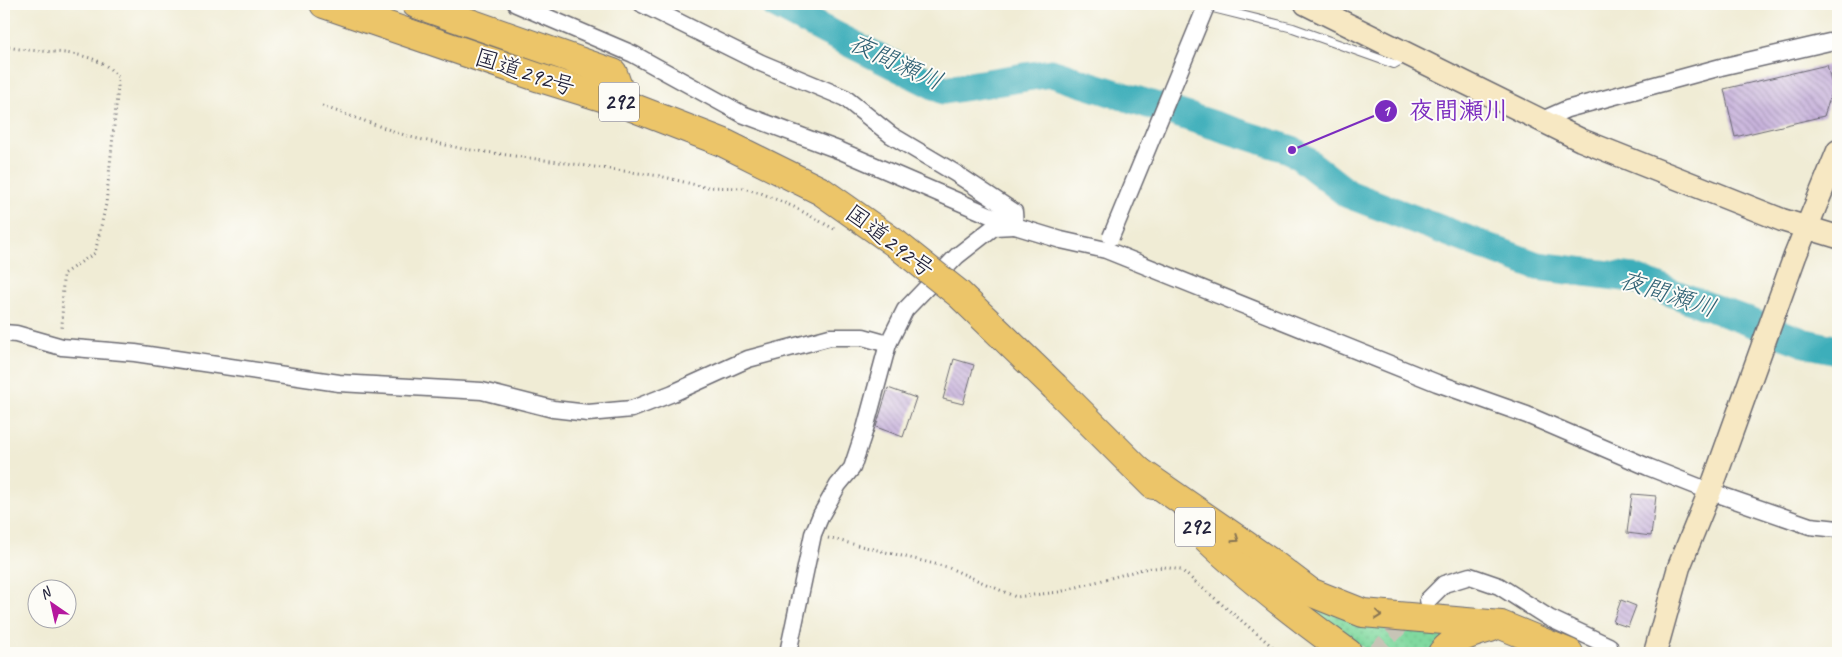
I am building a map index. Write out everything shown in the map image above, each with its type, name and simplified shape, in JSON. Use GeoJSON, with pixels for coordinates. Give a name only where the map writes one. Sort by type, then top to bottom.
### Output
{"type":"FeatureCollection","features":[{"type":"Feature","properties":{"kind":"highway","name":"国道292号"},"geometry":{"type":"LineString","coordinates":[[324,4],[540,78],[624,104],[722,142],[821,191],[895,243],[959,294],[1224,556],[1306,623],[1348,653]]}},
{"type":"Feature","properties":{"kind":"highway"},"geometry":{"type":"LineString","coordinates":[[374,21],[403,4]]}},
{"type":"Feature","properties":{"kind":"highway"},"geometry":{"type":"LineString","coordinates":[[416,4],[613,73],[624,104]]}},
{"type":"Feature","properties":{"kind":"highway"},"geometry":{"type":"LineString","coordinates":[[1139,471],[1310,592],[1363,613],[1501,626],[1569,653]]}},
{"type":"Feature","properties":{"kind":"highway"},"geometry":{"type":"LineString","coordinates":[[1442,653],[1449,645],[1469,633],[1501,626]]}},
{"type":"Feature","properties":{"kind":"street"},"geometry":{"type":"LineString","coordinates":[[516,4],[633,54],[742,114],[841,151],[1015,226],[1061,240],[1109,244],[1437,383],[1527,416],[1648,467],[1712,486],[1810,526],[1838,529]]}},
{"type":"Feature","properties":{"kind":"street"},"geometry":{"type":"LineString","coordinates":[[642,4],[760,63],[845,98],[891,134],[1014,212],[1015,226]]}},
{"type":"Feature","properties":{"kind":"street"},"geometry":{"type":"LineString","coordinates":[[1109,244],[1207,4]]}},
{"type":"Feature","properties":{"kind":"street"},"geometry":{"type":"LineString","coordinates":[[1306,4],[1582,140],[1782,220],[1838,237]]}},
{"type":"Feature","properties":{"kind":"street"},"geometry":{"type":"LineString","coordinates":[[1542,120],[1567,109],[1721,67],[1838,40]]}},
{"type":"Feature","properties":{"kind":"street"},"geometry":{"type":"LineString","coordinates":[[1655,653],[1679,567],[1712,486],[1798,248],[1838,151]]}},
{"type":"Feature","properties":{"kind":"street"},"geometry":{"type":"LineString","coordinates":[[788,653],[813,534],[821,515],[838,485],[852,468],[865,429],[888,344],[905,310],[957,256],[994,227],[1015,226]]}},
{"type":"Feature","properties":{"kind":"street"},"geometry":{"type":"LineString","coordinates":[[4,333],[16,334],[62,347],[135,353],[339,383],[482,391],[553,409],[588,414],[632,409],[673,393],[748,359],[830,337],[863,337],[888,344]]}},
{"type":"Feature","properties":{"kind":"street"},"geometry":{"type":"LineString","coordinates":[[1428,600],[1444,584],[1470,576],[1499,586],[1549,618],[1609,646]]}},
{"type":"Feature","properties":{"kind":"lane"},"geometry":{"type":"LineString","coordinates":[[1197,4],[1293,28],[1394,64],[1410,56]]}},
{"type":"Feature","properties":{"kind":"path"},"geometry":{"type":"LineString","coordinates":[[4,46],[14,49],[80,56],[103,64],[118,77],[106,204],[95,254],[63,274],[62,347]]}},
{"type":"Feature","properties":{"kind":"path"},"geometry":{"type":"LineString","coordinates":[[322,106],[410,137],[464,149],[660,176],[704,187],[743,188],[761,193],[794,207],[843,234]]}},
{"type":"Feature","properties":{"kind":"path"},"geometry":{"type":"LineString","coordinates":[[813,534],[946,567],[1016,598],[1059,592],[1143,569],[1164,567],[1181,570],[1280,653]]}},
{"type":"Feature","properties":{"kind":"green space"},"geometry":{"type":"Polygon","coordinates":[[[1288,594],[1463,628],[1436,653],[1371,653],[1288,594]]]}},
{"type":"Feature","properties":{"kind":"green space"},"geometry":{"type":"Polygon","coordinates":[[[1518,649],[1535,653],[1484,653],[1518,649]]]}},
{"type":"Feature","properties":{"kind":"building"},"geometry":{"type":"Polygon","coordinates":[[[1827,65],[1833,89],[1824,116],[1735,137],[1724,89],[1827,65]]]}},
{"type":"Feature","properties":{"kind":"building"},"geometry":{"type":"Polygon","coordinates":[[[954,359],[974,365],[963,404],[943,399],[954,359]]]}},
{"type":"Feature","properties":{"kind":"building"},"geometry":{"type":"Polygon","coordinates":[[[888,388],[916,398],[903,437],[876,427],[888,388]]]}},
{"type":"Feature","properties":{"kind":"building"},"geometry":{"type":"Polygon","coordinates":[[[1632,494],[1656,496],[1651,536],[1627,533],[1632,494]]]}},
{"type":"Feature","properties":{"kind":"building"},"geometry":{"type":"Polygon","coordinates":[[[1621,600],[1636,606],[1628,627],[1613,622],[1621,600]]]}},
{"type":"Feature","properties":{"kind":"waterway","name":"夜間瀬川"},"geometry":{"type":"LineString","coordinates":[[775,4],[944,90],[1051,73],[1292,150],[1348,194],[1537,266],[1633,278],[1805,343],[1838,350]]}},
{"type":"Feature","properties":{"kind":"tunnel"},"geometry":{"type":"LineString","coordinates":[[1374,653],[1413,614]]}},
{"type":"Feature","properties":{"kind":"place","name":"夜間瀬川"},"geometry":{"type":"Point","coordinates":[1292,150]}}]}
